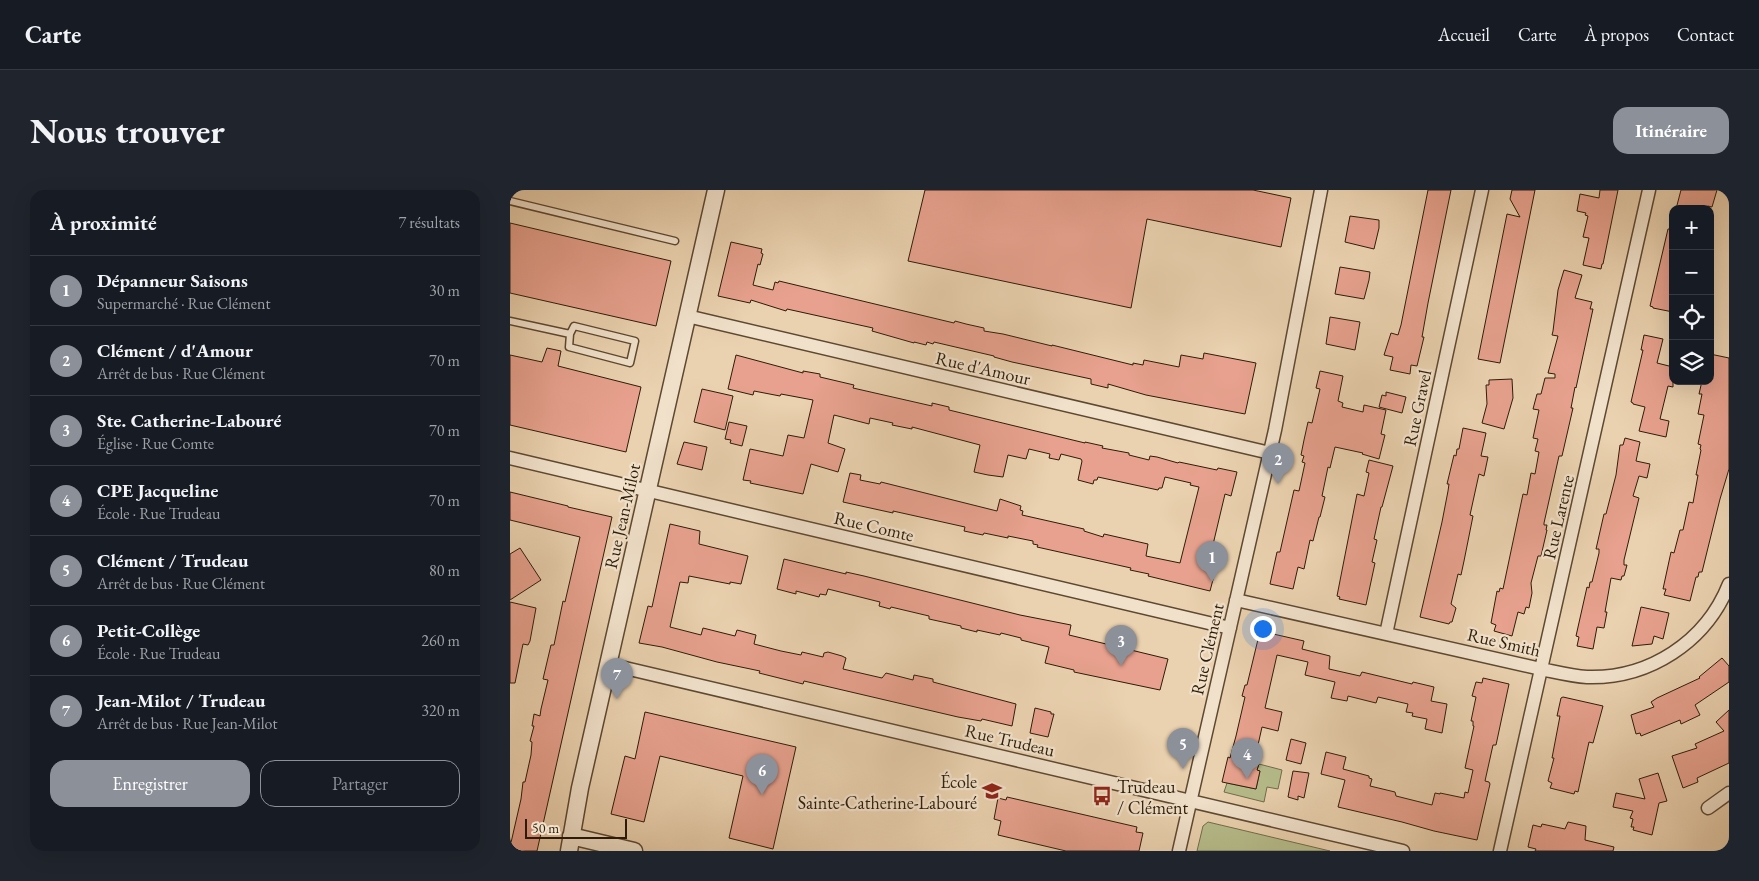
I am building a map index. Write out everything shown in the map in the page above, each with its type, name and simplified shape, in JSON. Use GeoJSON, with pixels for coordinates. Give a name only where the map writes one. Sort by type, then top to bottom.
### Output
{"type":"FeatureCollection","features":[{"type":"Feature","properties":{"kind":"street","name":"Rue Jean-Milot"},"geometry":{"type":"LineString","coordinates":[[570,844],[608,664],[716,190]]}},
{"type":"Feature","properties":{"kind":"street","name":"Rue Clément"},"geometry":{"type":"LineString","coordinates":[[1179,851],[1270,453],[1321,190]]}},
{"type":"Feature","properties":{"kind":"street","name":"Rue Gravel"},"geometry":{"type":"LineString","coordinates":[[1386,634],[1482,190]]}},
{"type":"Feature","properties":{"kind":"street","name":"Rue Larente"},"geometry":{"type":"LineString","coordinates":[[1500,851],[1650,190]]}},
{"type":"Feature","properties":{"kind":"street","name":"Rue d'Amour"},"geometry":{"type":"LineString","coordinates":[[688,316],[1270,453]]}},
{"type":"Feature","properties":{"kind":"street","name":"Rue Comte"},"geometry":{"type":"LineString","coordinates":[[510,458],[1230,628]]}},
{"type":"Feature","properties":{"kind":"street","name":"Rue Smith"},"geometry":{"type":"LineString","coordinates":[[1236,600],[1541,669],[1576,676],[1596,676],[1629,673],[1652,665],[1674,652],[1699,632],[1718,607],[1729,584]]}},
{"type":"Feature","properties":{"kind":"street","name":"Rue Trudeau"},"geometry":{"type":"LineString","coordinates":[[608,664],[1404,851]]}},
{"type":"Feature","properties":{"kind":"street"},"geometry":{"type":"LineString","coordinates":[[1708,808],[1729,793]]}},
{"type":"Feature","properties":{"kind":"street"},"geometry":{"type":"LineString","coordinates":[[570,844],[634,851]]}},
{"type":"Feature","properties":{"kind":"lane"},"geometry":{"type":"LineString","coordinates":[[510,201],[675,242]]}},
{"type":"Feature","properties":{"kind":"lane"},"geometry":{"type":"LineString","coordinates":[[510,321],[570,334]]}},
{"type":"Feature","properties":{"kind":"lane"},"geometry":{"type":"LineString","coordinates":[[574,326],[635,341],[630,363],[568,347],[570,334],[574,326]]}},
{"type":"Feature","properties":{"kind":"green space"},"geometry":{"type":"Polygon","coordinates":[[[1259,764],[1282,770],[1278,789],[1267,787],[1264,802],[1224,792],[1227,783],[1256,789],[1260,771],[1257,770],[1259,764]]]}},
{"type":"Feature","properties":{"kind":"green space"},"geometry":{"type":"Polygon","coordinates":[[[1208,822],[1330,851],[1197,851],[1203,826],[1208,822]]]}},
{"type":"Feature","properties":{"kind":"building"},"geometry":{"type":"Polygon","coordinates":[[[925,190],[1253,190],[1291,198],[1281,247],[1147,219],[1131,308],[908,261],[925,190]]]}},
{"type":"Feature","properties":{"kind":"building"},"geometry":{"type":"Polygon","coordinates":[[[1428,190],[1451,190],[1428,303],[1422,337],[1424,337],[1417,366],[1411,365],[1410,374],[1390,370],[1393,357],[1384,355],[1391,333],[1398,335],[1401,325],[1428,190]]]}},
{"type":"Feature","properties":{"kind":"building"},"geometry":{"type":"Polygon","coordinates":[[[1512,190],[1535,190],[1500,363],[1478,359],[1507,214],[1520,217],[1510,199],[1512,190]]]}},
{"type":"Feature","properties":{"kind":"building"},"geometry":{"type":"Polygon","coordinates":[[[1600,190],[1618,190],[1601,269],[1583,265],[1589,238],[1583,237],[1588,216],[1585,215],[1586,213],[1577,211],[1580,194],[1599,198],[1600,190]]]}},
{"type":"Feature","properties":{"kind":"building"},"geometry":{"type":"Polygon","coordinates":[[[1681,190],[1717,190],[1713,205],[1677,205],[1681,190]]]}},
{"type":"Feature","properties":{"kind":"building"},"geometry":{"type":"Polygon","coordinates":[[[1350,216],[1379,220],[1374,249],[1345,242],[1350,216]]]}},
{"type":"Feature","properties":{"kind":"building"},"geometry":{"type":"Polygon","coordinates":[[[510,223],[671,261],[656,326],[510,293],[510,223]]]}},
{"type":"Feature","properties":{"kind":"building"},"geometry":{"type":"Polygon","coordinates":[[[1668,229],[1669,229],[1669,311],[1650,306],[1668,229]]]}},
{"type":"Feature","properties":{"kind":"building"},"geometry":{"type":"Polygon","coordinates":[[[731,242],[762,249],[761,253],[763,254],[760,265],[758,264],[753,285],[773,290],[775,282],[778,283],[779,281],[954,323],[955,321],[984,328],[984,331],[1133,365],[1133,363],[1143,365],[1144,360],[1179,367],[1181,355],[1203,359],[1204,353],[1256,363],[1245,414],[1146,395],[1108,384],[1108,388],[1091,384],[1091,379],[1012,362],[994,356],[934,342],[933,344],[927,342],[926,345],[914,343],[872,331],[873,328],[787,309],[786,311],[751,300],[750,303],[718,296],[731,242]]]}},
{"type":"Feature","properties":{"kind":"building"},"geometry":{"type":"Polygon","coordinates":[[[1340,267],[1370,272],[1364,299],[1335,294],[1340,267]]]}},
{"type":"Feature","properties":{"kind":"building"},"geometry":{"type":"Polygon","coordinates":[[[1564,270],[1582,275],[1575,298],[1592,302],[1590,309],[1593,309],[1575,387],[1571,408],[1573,408],[1562,456],[1559,456],[1544,523],[1544,525],[1547,525],[1547,530],[1541,556],[1538,556],[1531,583],[1532,593],[1529,608],[1526,607],[1524,614],[1518,612],[1512,636],[1494,631],[1496,625],[1491,623],[1497,591],[1499,592],[1500,588],[1503,589],[1523,494],[1527,495],[1531,473],[1535,474],[1539,452],[1535,451],[1538,439],[1533,438],[1539,410],[1533,409],[1537,394],[1541,394],[1545,378],[1555,378],[1555,374],[1548,373],[1558,336],[1552,335],[1558,290],[1564,270]]]}},
{"type":"Feature","properties":{"kind":"building"},"geometry":{"type":"Polygon","coordinates":[[[1330,317],[1360,322],[1355,350],[1326,344],[1330,317]]]}},
{"type":"Feature","properties":{"kind":"building"},"geometry":{"type":"Polygon","coordinates":[[[1644,335],[1663,339],[1657,363],[1669,366],[1669,385],[1673,385],[1673,387],[1668,386],[1660,419],[1669,421],[1666,437],[1639,431],[1645,407],[1631,402],[1643,350],[1641,350],[1644,335]]]}},
{"type":"Feature","properties":{"kind":"building"},"geometry":{"type":"Polygon","coordinates":[[[547,348],[561,351],[558,366],[641,387],[626,452],[510,425],[510,355],[542,362],[547,348]]]}},
{"type":"Feature","properties":{"kind":"building"},"geometry":{"type":"Polygon","coordinates":[[[736,355],[803,373],[803,371],[820,374],[820,377],[854,385],[853,388],[932,406],[932,403],[949,407],[949,410],[1103,446],[1102,448],[1129,453],[1129,455],[1149,460],[1150,456],[1178,463],[1237,472],[1231,496],[1225,494],[1207,570],[1215,572],[1210,591],[1148,576],[1149,574],[1130,570],[1131,568],[1037,547],[1038,545],[1033,544],[1033,541],[984,533],[983,535],[964,531],[965,527],[843,502],[850,473],[861,475],[860,480],[880,484],[881,482],[997,511],[1000,499],[1021,506],[1022,515],[1084,529],[1084,531],[1103,537],[1104,534],[1148,544],[1146,556],[1180,563],[1199,487],[1190,485],[1191,483],[1165,477],[1162,488],[1158,490],[1098,477],[1097,480],[1094,480],[1093,484],[1078,480],[1081,459],[1061,454],[1059,460],[1049,458],[1050,454],[1029,449],[1026,459],[1008,455],[1003,477],[988,475],[974,472],[980,445],[912,427],[912,429],[892,425],[893,423],[870,418],[869,424],[834,415],[828,443],[845,449],[838,472],[811,464],[803,494],[743,480],[750,449],[783,456],[788,435],[804,438],[813,400],[754,391],[753,395],[728,389],[736,355]]]}},
{"type":"Feature","properties":{"kind":"building"},"geometry":{"type":"Polygon","coordinates":[[[1714,355],[1729,358],[1729,469],[1702,572],[1699,572],[1698,577],[1696,577],[1690,601],[1664,595],[1666,589],[1663,589],[1671,552],[1674,553],[1680,530],[1683,530],[1689,502],[1693,503],[1701,450],[1701,445],[1698,444],[1704,415],[1698,414],[1702,394],[1699,394],[1701,385],[1714,385],[1714,355]]]}},
{"type":"Feature","properties":{"kind":"building"},"geometry":{"type":"Polygon","coordinates":[[[1320,371],[1343,376],[1338,401],[1343,403],[1342,407],[1363,412],[1364,405],[1386,410],[1381,434],[1385,435],[1379,459],[1363,453],[1335,447],[1330,468],[1328,467],[1322,496],[1325,497],[1313,541],[1310,540],[1304,569],[1298,567],[1293,589],[1270,584],[1277,552],[1280,552],[1294,490],[1299,491],[1305,463],[1302,462],[1304,456],[1301,455],[1308,422],[1312,423],[1320,389],[1316,388],[1320,371]]]}},
{"type":"Feature","properties":{"kind":"building"},"geometry":{"type":"Polygon","coordinates":[[[1512,379],[1513,398],[1504,429],[1482,423],[1487,404],[1486,385],[1489,385],[1489,380],[1512,379]]]}},
{"type":"Feature","properties":{"kind":"building"},"geometry":{"type":"Polygon","coordinates":[[[702,389],[733,396],[725,430],[694,422],[702,389]]]}},
{"type":"Feature","properties":{"kind":"building"},"geometry":{"type":"Polygon","coordinates":[[[1386,392],[1406,397],[1402,413],[1379,407],[1382,395],[1386,396],[1386,392]]]}},
{"type":"Feature","properties":{"kind":"building"},"geometry":{"type":"Polygon","coordinates":[[[729,422],[747,426],[742,446],[730,443],[731,440],[725,439],[729,422]]]}},
{"type":"Feature","properties":{"kind":"building"},"geometry":{"type":"Polygon","coordinates":[[[1463,428],[1486,433],[1481,456],[1488,457],[1484,476],[1479,474],[1470,515],[1473,516],[1461,575],[1458,574],[1451,604],[1456,608],[1452,622],[1449,624],[1420,617],[1442,522],[1449,484],[1447,484],[1454,455],[1456,456],[1457,449],[1459,449],[1463,428]]]}},
{"type":"Feature","properties":{"kind":"building"},"geometry":{"type":"Polygon","coordinates":[[[1625,438],[1640,442],[1636,461],[1650,464],[1647,478],[1639,476],[1633,496],[1639,498],[1624,560],[1624,565],[1627,565],[1621,580],[1611,578],[1604,628],[1597,627],[1593,649],[1577,646],[1579,637],[1576,636],[1587,587],[1589,588],[1590,582],[1592,582],[1599,553],[1599,549],[1596,549],[1604,514],[1606,514],[1616,475],[1620,445],[1623,445],[1625,438]]]}},
{"type":"Feature","properties":{"kind":"building"},"geometry":{"type":"Polygon","coordinates":[[[684,442],[707,447],[702,470],[677,464],[684,442]]]}},
{"type":"Feature","properties":{"kind":"building"},"geometry":{"type":"Polygon","coordinates":[[[1369,460],[1393,466],[1374,539],[1377,540],[1372,562],[1375,563],[1366,605],[1339,599],[1340,597],[1337,596],[1357,494],[1364,496],[1369,473],[1366,472],[1369,460]]]}},
{"type":"Feature","properties":{"kind":"building"},"geometry":{"type":"Polygon","coordinates":[[[510,492],[612,517],[537,851],[510,851],[510,847],[523,782],[525,782],[531,755],[532,742],[530,741],[534,726],[532,726],[534,714],[540,716],[548,680],[543,679],[551,645],[554,645],[563,601],[565,602],[580,537],[510,520],[510,492]]]}},
{"type":"Feature","properties":{"kind":"building"},"geometry":{"type":"Polygon","coordinates":[[[670,524],[700,531],[699,544],[748,556],[741,584],[730,582],[730,584],[689,576],[688,583],[680,582],[670,627],[701,635],[703,628],[735,636],[737,630],[756,635],[754,644],[781,651],[801,655],[802,652],[823,657],[824,653],[828,652],[842,656],[846,658],[843,669],[882,678],[886,673],[913,680],[914,675],[933,679],[933,682],[1016,704],[1012,726],[982,719],[981,721],[958,717],[804,681],[803,684],[759,673],[760,671],[639,643],[648,606],[652,607],[670,524]]]}},
{"type":"Feature","properties":{"kind":"building"},"geometry":{"type":"Polygon","coordinates":[[[520,548],[541,580],[510,600],[510,554],[520,548]]]}},
{"type":"Feature","properties":{"kind":"building"},"geometry":{"type":"Polygon","coordinates":[[[784,559],[846,574],[846,572],[864,576],[1020,615],[1071,625],[1069,635],[1168,659],[1160,690],[1074,672],[1074,670],[1045,663],[1049,647],[1021,640],[1021,638],[1001,633],[1000,635],[961,628],[961,626],[929,619],[929,616],[891,607],[890,609],[879,606],[880,602],[828,589],[826,595],[820,594],[819,597],[796,591],[796,594],[777,589],[784,559]]]}},
{"type":"Feature","properties":{"kind":"building"},"geometry":{"type":"Polygon","coordinates":[[[510,602],[536,608],[530,641],[528,645],[523,644],[515,683],[510,683],[510,602]]]}},
{"type":"Feature","properties":{"kind":"building"},"geometry":{"type":"Polygon","coordinates":[[[1641,607],[1669,613],[1663,639],[1654,636],[1652,644],[1632,646],[1641,607]]]}},
{"type":"Feature","properties":{"kind":"building"},"geometry":{"type":"Polygon","coordinates":[[[1260,631],[1304,641],[1302,649],[1330,656],[1329,669],[1360,676],[1362,672],[1412,684],[1413,682],[1434,687],[1431,701],[1447,704],[1442,733],[1425,729],[1427,719],[1412,716],[1413,713],[1406,712],[1408,704],[1378,697],[1376,703],[1348,696],[1347,701],[1331,698],[1335,682],[1305,675],[1308,662],[1277,655],[1265,708],[1282,712],[1278,731],[1262,727],[1254,763],[1259,764],[1257,770],[1260,771],[1256,789],[1222,782],[1228,757],[1230,758],[1236,736],[1245,697],[1242,696],[1245,685],[1247,685],[1260,631]]]}},
{"type":"Feature","properties":{"kind":"building"},"geometry":{"type":"Polygon","coordinates":[[[1722,658],[1729,666],[1729,682],[1695,705],[1700,715],[1681,724],[1680,720],[1641,736],[1640,733],[1636,734],[1631,715],[1654,707],[1651,702],[1700,678],[1722,658]]]}},
{"type":"Feature","properties":{"kind":"building"},"geometry":{"type":"Polygon","coordinates":[[[1483,678],[1509,684],[1496,745],[1493,745],[1485,781],[1490,784],[1477,840],[1338,807],[1345,780],[1321,774],[1326,752],[1346,757],[1343,769],[1369,776],[1372,779],[1370,786],[1395,792],[1396,796],[1432,805],[1435,793],[1464,798],[1465,792],[1468,793],[1473,770],[1465,768],[1474,726],[1473,721],[1471,721],[1476,697],[1472,696],[1476,682],[1482,683],[1483,678]]]}},
{"type":"Feature","properties":{"kind":"building"},"geometry":{"type":"Polygon","coordinates":[[[1561,698],[1603,706],[1593,743],[1589,742],[1578,792],[1575,791],[1574,794],[1550,788],[1552,783],[1548,781],[1554,758],[1552,758],[1560,716],[1557,716],[1561,698]]]}},
{"type":"Feature","properties":{"kind":"building"},"geometry":{"type":"Polygon","coordinates":[[[1035,708],[1054,714],[1048,737],[1030,733],[1035,708]]]}},
{"type":"Feature","properties":{"kind":"building"},"geometry":{"type":"Polygon","coordinates":[[[1729,710],[1729,763],[1697,778],[1698,782],[1683,788],[1672,756],[1697,748],[1695,744],[1724,731],[1716,722],[1729,710]]]}},
{"type":"Feature","properties":{"kind":"building"},"geometry":{"type":"Polygon","coordinates":[[[645,712],[796,747],[773,849],[729,838],[743,776],[660,756],[644,822],[611,814],[625,756],[635,759],[645,712]]]}},
{"type":"Feature","properties":{"kind":"building"},"geometry":{"type":"Polygon","coordinates":[[[1291,739],[1306,743],[1301,764],[1286,760],[1291,739]]]}},
{"type":"Feature","properties":{"kind":"building"},"geometry":{"type":"Polygon","coordinates":[[[1293,771],[1309,773],[1304,798],[1298,796],[1298,800],[1288,797],[1293,771]]]}},
{"type":"Feature","properties":{"kind":"building"},"geometry":{"type":"Polygon","coordinates":[[[1658,773],[1667,801],[1659,803],[1652,835],[1633,830],[1634,827],[1631,827],[1633,819],[1630,818],[1633,811],[1613,807],[1616,793],[1645,799],[1639,779],[1658,773]]]}},
{"type":"Feature","properties":{"kind":"building"},"geometry":{"type":"Polygon","coordinates":[[[1007,797],[1137,827],[1136,832],[1143,833],[1139,851],[1066,851],[998,835],[1001,821],[994,819],[998,798],[1006,800],[1007,797]]]}},
{"type":"Feature","properties":{"kind":"building"},"geometry":{"type":"Polygon","coordinates":[[[1568,822],[1586,826],[1585,840],[1614,847],[1613,851],[1535,851],[1536,849],[1528,847],[1533,825],[1541,827],[1542,824],[1565,829],[1568,822]]]}},
{"type":"Feature","properties":{"kind":"place","name":"Clément / d'Amour"},"geometry":{"type":"Point","coordinates":[1278,484]}},
{"type":"Feature","properties":{"kind":"place","name":"Dépanneur Saisons"},"geometry":{"type":"Point","coordinates":[1212,582]}},
{"type":"Feature","properties":{"kind":"place","name":"Ste. Catherine-Labouré"},"geometry":{"type":"Point","coordinates":[1121,666]}},
{"type":"Feature","properties":{"kind":"place","name":"Jean-Milot / Trudeau"},"geometry":{"type":"Point","coordinates":[617,699]}},
{"type":"Feature","properties":{"kind":"place","name":"Clément / Trudeau"},"geometry":{"type":"Point","coordinates":[1183,769]}},
{"type":"Feature","properties":{"kind":"place","name":"CPE Jacqueline"},"geometry":{"type":"Point","coordinates":[1247,779]}},
{"type":"Feature","properties":{"kind":"place","name":"École Sainte-Catherine-Labouré"},"geometry":{"type":"Point","coordinates":[992,791]}},
{"type":"Feature","properties":{"kind":"place","name":"Petit-Collège"},"geometry":{"type":"Point","coordinates":[762,795]}},
{"type":"Feature","properties":{"kind":"place","name":"Trudeau / Clément"},"geometry":{"type":"Point","coordinates":[1102,796]}}]}
